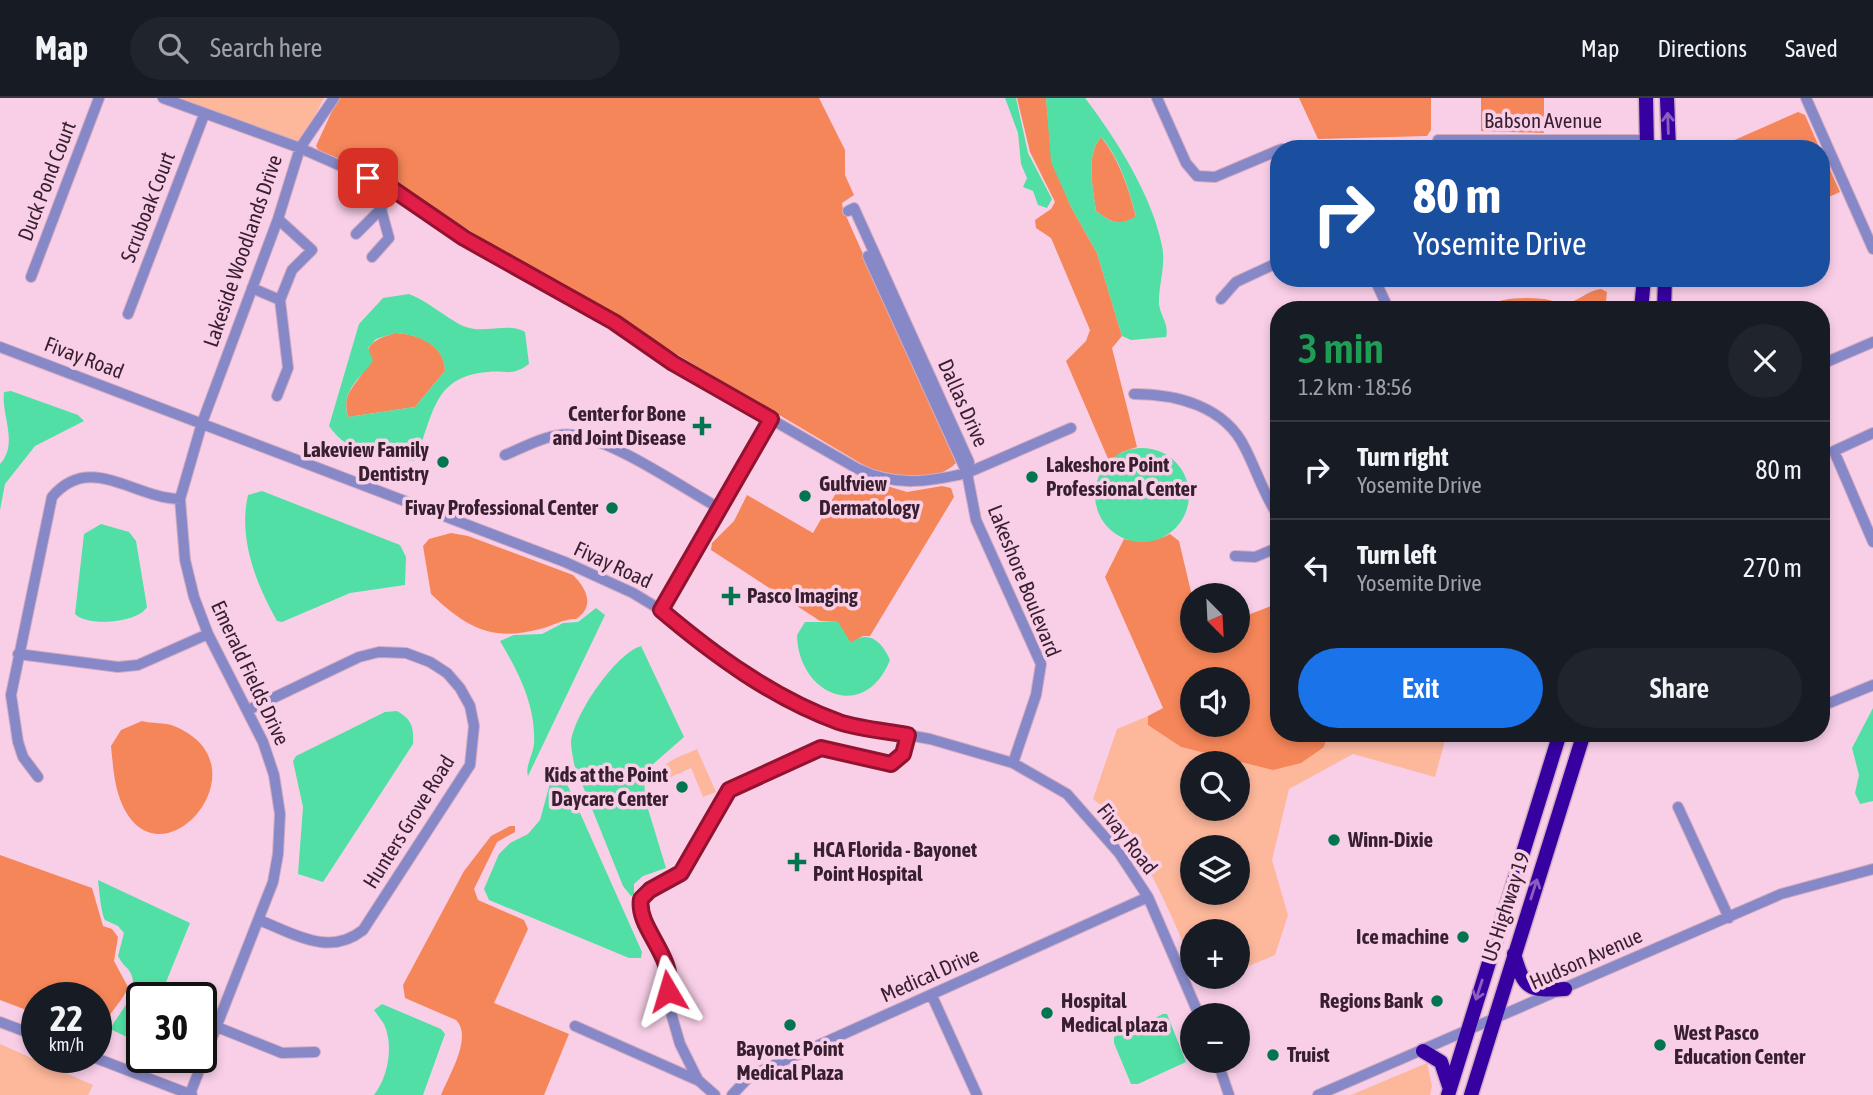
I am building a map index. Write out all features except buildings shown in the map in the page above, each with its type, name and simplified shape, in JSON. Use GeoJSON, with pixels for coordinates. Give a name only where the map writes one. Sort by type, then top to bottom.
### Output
{"type":"FeatureCollection","features":[{"type":"Feature","properties":{"kind":"highway"},"geometry":{"type":"LineString","coordinates":[[1646,98],[1649,140]]}},
{"type":"Feature","properties":{"kind":"highway"},"geometry":{"type":"LineString","coordinates":[[1667,98],[1669,140]]}},
{"type":"Feature","properties":{"kind":"highway","name":"US Highway 19"},"geometry":{"type":"LineString","coordinates":[[1449,1092],[1557,742]]}},
{"type":"Feature","properties":{"kind":"highway","name":"US Highway 19"},"geometry":{"type":"LineString","coordinates":[[1471,1095],[1581,742]]}},
{"type":"Feature","properties":{"kind":"highway"},"geometry":{"type":"LineString","coordinates":[[1514,954],[1519,972],[1529,987],[1538,990],[1564,989]]}},
{"type":"Feature","properties":{"kind":"highway"},"geometry":{"type":"LineString","coordinates":[[1423,1051],[1441,1062],[1449,1092]]}},
{"type":"Feature","properties":{"kind":"street","name":"Duck Pond Court"},"geometry":{"type":"LineString","coordinates":[[31,277],[99,98]]}},
{"type":"Feature","properties":{"kind":"street"},"geometry":{"type":"LineString","coordinates":[[163,98],[300,148],[391,188],[464,238],[614,322],[673,363],[874,477],[916,483],[967,473],[1072,428]]}},
{"type":"Feature","properties":{"kind":"street","name":"Lakeside Woodlands Drive"},"geometry":{"type":"LineString","coordinates":[[202,423],[278,219],[300,148],[334,98]]}},
{"type":"Feature","properties":{"kind":"street"},"geometry":{"type":"LineString","coordinates":[[1157,98],[1186,163],[1197,176],[1215,177],[1270,154]]}},
{"type":"Feature","properties":{"kind":"street"},"geometry":{"type":"LineString","coordinates":[[1806,98],[1825,140]]}},
{"type":"Feature","properties":{"kind":"street","name":"Scruboak Court"},"geometry":{"type":"LineString","coordinates":[[128,314],[204,115]]}},
{"type":"Feature","properties":{"kind":"street"},"geometry":{"type":"LineString","coordinates":[[1830,152],[1873,249]]}},
{"type":"Feature","properties":{"kind":"street"},"geometry":{"type":"LineString","coordinates":[[356,234],[381,209],[391,188]]}},
{"type":"Feature","properties":{"kind":"street","name":"Dallas Drive"},"geometry":{"type":"LineString","coordinates":[[854,208],[969,462],[967,473],[848,211],[854,208]]}},
{"type":"Feature","properties":{"kind":"street"},"geometry":{"type":"LineString","coordinates":[[372,257],[389,238],[381,209]]}},
{"type":"Feature","properties":{"kind":"street"},"geometry":{"type":"LineString","coordinates":[[277,396],[288,368],[280,300],[292,270],[312,250],[278,219]]}},
{"type":"Feature","properties":{"kind":"street"},"geometry":{"type":"LineString","coordinates":[[1221,299],[1236,282],[1270,265]]}},
{"type":"Feature","properties":{"kind":"street"},"geometry":{"type":"LineString","coordinates":[[252,288],[280,300]]}},
{"type":"Feature","properties":{"kind":"street"},"geometry":{"type":"LineString","coordinates":[[1830,361],[1873,342]]}},
{"type":"Feature","properties":{"kind":"street","name":"Fivay Road"},"geometry":{"type":"LineString","coordinates":[[0,347],[565,562],[633,593],[661,610],[738,669],[786,699],[841,723],[908,735],[1013,763],[1067,794],[1119,853],[1148,897],[1194,1003]]}},
{"type":"Feature","properties":{"kind":"street"},"geometry":{"type":"LineString","coordinates":[[1134,394],[1163,394],[1193,403],[1224,420],[1244,445],[1270,498]]}},
{"type":"Feature","properties":{"kind":"street"},"geometry":{"type":"LineString","coordinates":[[661,610],[771,419]]}},
{"type":"Feature","properties":{"kind":"street","name":"Emerald Fields Drive"},"geometry":{"type":"LineString","coordinates":[[202,423],[180,499],[185,561],[208,634],[267,753],[280,814],[276,868],[259,920],[217,1027]]}},
{"type":"Feature","properties":{"kind":"street"},"geometry":{"type":"LineString","coordinates":[[1873,433],[1834,451],[1873,542]]}},
{"type":"Feature","properties":{"kind":"street"},"geometry":{"type":"LineString","coordinates":[[505,455],[554,436],[572,435],[598,442],[719,509]]}},
{"type":"Feature","properties":{"kind":"street","name":"Lakeshore Boulevard"},"geometry":{"type":"LineString","coordinates":[[967,473],[976,520],[1041,664],[1036,695],[1013,763]]}},
{"type":"Feature","properties":{"kind":"street"},"geometry":{"type":"LineString","coordinates":[[38,777],[23,757],[13,718],[11,695],[46,513],[52,497],[61,486],[90,475],[160,498],[180,499]]}},
{"type":"Feature","properties":{"kind":"street"},"geometry":{"type":"LineString","coordinates":[[1235,556],[1255,556],[1270,550]]}},
{"type":"Feature","properties":{"kind":"street"},"geometry":{"type":"LineString","coordinates":[[18,654],[118,667],[138,665],[208,634]]}},
{"type":"Feature","properties":{"kind":"street","name":"Hunters Grove Road"},"geometry":{"type":"LineString","coordinates":[[248,710],[359,657],[379,652],[406,653],[447,673],[470,706],[474,726],[470,765],[363,930],[351,940],[336,945],[320,944],[259,920]]}},
{"type":"Feature","properties":{"kind":"street"},"geometry":{"type":"LineString","coordinates":[[1830,703],[1873,685]]}},
{"type":"Feature","properties":{"kind":"street"},"geometry":{"type":"LineString","coordinates":[[698,1080],[680,1044],[667,999],[668,970],[640,904],[645,893],[681,873],[729,790],[821,748],[891,764],[903,754],[908,735]]}},
{"type":"Feature","properties":{"kind":"street"},"geometry":{"type":"LineString","coordinates":[[1678,807],[1729,918]]}},
{"type":"Feature","properties":{"kind":"street","name":"Hudson Avenue"},"geometry":{"type":"LineString","coordinates":[[1318,1095],[1782,894],[1873,869]]}},
{"type":"Feature","properties":{"kind":"street","name":"Medical Drive"},"geometry":{"type":"LineString","coordinates":[[732,1095],[750,1076],[1148,897]]}},
{"type":"Feature","properties":{"kind":"street"},"geometry":{"type":"LineString","coordinates":[[932,996],[977,1095]]}},
{"type":"Feature","properties":{"kind":"street"},"geometry":{"type":"LineString","coordinates":[[0,1021],[21,1030]]}},
{"type":"Feature","properties":{"kind":"street"},"geometry":{"type":"LineString","coordinates":[[575,1026],[698,1080],[716,1095]]}},
{"type":"Feature","properties":{"kind":"street"},"geometry":{"type":"LineString","coordinates":[[217,1027],[282,1053],[315,1052]]}},
{"type":"Feature","properties":{"kind":"street"},"geometry":{"type":"LineString","coordinates":[[661,1062],[675,1056],[680,1044]]}},
{"type":"Feature","properties":{"kind":"street"},"geometry":{"type":"LineString","coordinates":[[112,1064],[191,1095]]}},
{"type":"Feature","properties":{"kind":"street","name":"Emerald Fields Drive"},"geometry":{"type":"LineString","coordinates":[[191,1095],[199,1073]]}},
{"type":"Feature","properties":{"kind":"street"},"geometry":{"type":"LineString","coordinates":[[1221,1073],[1229,1095]]}},
{"type":"Feature","properties":{"kind":"shaded area"},"geometry":{"type":"Polygon","coordinates":[[[180,98],[324,98],[304,137],[297,142],[180,98]]]}},
{"type":"Feature","properties":{"kind":"shaded area"},"geometry":{"type":"Polygon","coordinates":[[[338,98],[819,98],[845,150],[845,175],[854,195],[842,203],[843,209],[956,463],[948,470],[927,476],[905,476],[872,470],[651,339],[618,316],[489,243],[384,176],[319,151],[316,146],[338,98]]]}},
{"type":"Feature","properties":{"kind":"shaded area"},"geometry":{"type":"Polygon","coordinates":[[[1005,98],[1016,98],[1028,153],[1052,199],[1047,208],[1038,205],[1033,191],[1023,187],[1027,178],[1021,164],[1018,133],[1005,98]]]}},
{"type":"Feature","properties":{"kind":"shaded area"},"geometry":{"type":"Polygon","coordinates":[[[1017,98],[1046,98],[1052,162],[1071,207],[1097,253],[1122,336],[1112,348],[1137,447],[1122,452],[1109,461],[1066,361],[1086,341],[1090,330],[1051,238],[1036,228],[1035,220],[1051,209],[1055,202],[1030,152],[1017,98]]]}},
{"type":"Feature","properties":{"kind":"shaded area"},"geometry":{"type":"Polygon","coordinates":[[[1046,98],[1085,98],[1131,168],[1157,227],[1163,260],[1159,305],[1166,337],[1131,340],[1122,336],[1097,253],[1071,207],[1051,162],[1046,98]],[[1101,137],[1093,153],[1091,172],[1096,211],[1120,222],[1136,216],[1123,175],[1101,137]]]}},
{"type":"Feature","properties":{"kind":"shaded area"},"geometry":{"type":"Polygon","coordinates":[[[1299,98],[1431,98],[1431,130],[1427,136],[1318,139],[1299,98]]]}},
{"type":"Feature","properties":{"kind":"shaded area"},"geometry":{"type":"Polygon","coordinates":[[[1481,98],[1544,98],[1544,133],[1481,131],[1481,98]]]}},
{"type":"Feature","properties":{"kind":"shaded area"},"geometry":{"type":"Polygon","coordinates":[[[1798,112],[1805,115],[1816,140],[1734,140],[1798,112]]]}},
{"type":"Feature","properties":{"kind":"shaded area"},"geometry":{"type":"Polygon","coordinates":[[[1101,137],[1118,165],[1133,206],[1136,217],[1125,222],[1111,220],[1096,211],[1092,163],[1093,153],[1101,137]]]}},
{"type":"Feature","properties":{"kind":"shaded area"},"geometry":{"type":"Polygon","coordinates":[[[1830,170],[1840,192],[1830,196],[1830,170]]]}},
{"type":"Feature","properties":{"kind":"shaded area"},"geometry":{"type":"Polygon","coordinates":[[[1601,289],[1607,292],[1606,301],[1572,301],[1575,300],[1601,289]]]}},
{"type":"Feature","properties":{"kind":"shaded area"},"geometry":{"type":"Polygon","coordinates":[[[409,294],[466,327],[512,328],[525,332],[529,364],[513,372],[469,375],[444,391],[431,416],[414,461],[378,456],[356,449],[337,436],[329,426],[359,324],[383,298],[409,294]],[[395,333],[376,339],[368,348],[373,361],[349,393],[346,408],[348,417],[415,407],[445,371],[444,362],[435,348],[412,336],[395,333]]]}},
{"type":"Feature","properties":{"kind":"shaded area"},"geometry":{"type":"Polygon","coordinates":[[[1519,298],[1552,301],[1500,301],[1519,298]]]}},
{"type":"Feature","properties":{"kind":"shaded area"},"geometry":{"type":"Polygon","coordinates":[[[395,333],[420,338],[435,347],[444,362],[445,371],[415,407],[348,417],[348,395],[365,369],[370,347],[374,342],[395,333]]]}},
{"type":"Feature","properties":{"kind":"shaded area"},"geometry":{"type":"Polygon","coordinates":[[[11,391],[78,415],[84,421],[35,446],[5,484],[0,510],[0,464],[6,456],[9,438],[4,392],[11,391]]]}},
{"type":"Feature","properties":{"kind":"shaded area"},"geometry":{"type":"Polygon","coordinates":[[[1133,448],[1151,448],[1176,461],[1186,477],[1189,495],[1186,513],[1176,529],[1151,542],[1133,542],[1108,529],[1095,504],[1095,486],[1108,461],[1133,448]]]}},
{"type":"Feature","properties":{"kind":"shaded area"},"geometry":{"type":"Polygon","coordinates":[[[847,474],[907,492],[942,486],[951,488],[954,497],[870,636],[863,636],[851,643],[838,622],[820,621],[711,550],[712,543],[734,521],[747,495],[813,533],[847,474]]]}},
{"type":"Feature","properties":{"kind":"shaded area"},"geometry":{"type":"Polygon","coordinates":[[[262,491],[400,545],[406,557],[405,585],[350,593],[282,622],[277,621],[256,576],[245,528],[248,495],[262,491]]]}},
{"type":"Feature","properties":{"kind":"shaded area"},"geometry":{"type":"Polygon","coordinates":[[[101,524],[129,532],[136,541],[147,607],[134,617],[101,622],[90,621],[75,614],[84,534],[101,524]]]}},
{"type":"Feature","properties":{"kind":"shaded area"},"geometry":{"type":"Polygon","coordinates":[[[451,533],[468,536],[573,575],[585,591],[586,608],[576,619],[523,633],[493,632],[468,623],[431,594],[423,546],[429,539],[451,533]]]}},
{"type":"Feature","properties":{"kind":"shaded area"},"geometry":{"type":"Polygon","coordinates":[[[1170,534],[1179,541],[1189,583],[1180,583],[1180,653],[1250,653],[1250,614],[1270,606],[1270,742],[1325,742],[1324,747],[1301,763],[1273,770],[1250,764],[1250,751],[1197,751],[1181,747],[1148,725],[1148,716],[1163,708],[1105,577],[1124,539],[1148,541],[1170,534]]]}},
{"type":"Feature","properties":{"kind":"shaded area"},"geometry":{"type":"Polygon","coordinates":[[[596,608],[605,615],[528,776],[534,744],[532,716],[520,678],[500,641],[514,635],[542,634],[563,623],[578,622],[596,608]]]}},
{"type":"Feature","properties":{"kind":"shaded area"},"geometry":{"type":"Polygon","coordinates":[[[805,622],[838,622],[851,643],[869,637],[879,643],[890,660],[879,679],[865,691],[850,696],[834,694],[820,686],[808,673],[800,656],[797,635],[805,622]]]}},
{"type":"Feature","properties":{"kind":"shaded area"},"geometry":{"type":"Polygon","coordinates":[[[641,646],[684,737],[644,772],[645,799],[666,868],[643,876],[634,884],[634,894],[631,896],[623,886],[574,764],[571,742],[580,717],[597,687],[620,661],[641,646]]]}},
{"type":"Feature","properties":{"kind":"shaded area"},"geometry":{"type":"Polygon","coordinates":[[[1873,708],[1873,801],[1860,804],[1855,793],[1859,775],[1852,748],[1873,708]]]}},
{"type":"Feature","properties":{"kind":"shaded area"},"geometry":{"type":"Polygon","coordinates":[[[397,711],[411,724],[413,744],[323,882],[298,874],[303,807],[293,761],[296,756],[385,712],[397,711]]]}},
{"type":"Feature","properties":{"kind":"shaded area"},"geometry":{"type":"Polygon","coordinates":[[[1148,716],[1149,725],[1181,747],[1197,751],[1180,751],[1180,821],[1250,821],[1250,754],[1324,747],[1325,742],[1445,742],[1435,777],[1353,754],[1289,789],[1272,860],[1288,915],[1275,955],[1250,966],[1250,919],[1180,919],[1180,935],[1151,873],[1124,830],[1109,812],[1093,799],[1117,729],[1148,716]]]}},
{"type":"Feature","properties":{"kind":"shaded area"},"geometry":{"type":"Polygon","coordinates":[[[142,721],[174,726],[201,744],[212,767],[210,791],[198,812],[180,828],[160,834],[139,827],[122,804],[114,775],[111,746],[121,730],[142,721]]]}},
{"type":"Feature","properties":{"kind":"shaded area"},"geometry":{"type":"Polygon","coordinates":[[[697,749],[716,792],[703,797],[691,768],[655,784],[665,765],[697,749]]]}},
{"type":"Feature","properties":{"kind":"shaded area"},"geometry":{"type":"Polygon","coordinates":[[[555,765],[560,768],[642,952],[641,958],[629,958],[489,900],[484,889],[499,854],[510,843],[528,834],[540,820],[555,765]]]}},
{"type":"Feature","properties":{"kind":"shaded area"},"geometry":{"type":"Polygon","coordinates":[[[515,826],[515,832],[497,842],[474,889],[478,900],[524,920],[528,929],[494,1003],[569,1034],[544,1095],[441,1095],[461,1046],[461,1027],[456,1020],[405,998],[403,985],[464,871],[491,836],[515,826]]]}},
{"type":"Feature","properties":{"kind":"shaded area"},"geometry":{"type":"Polygon","coordinates":[[[0,855],[92,888],[103,926],[112,929],[118,937],[114,961],[126,983],[126,991],[112,1013],[112,982],[21,982],[21,1008],[0,1000],[0,855]]]}},
{"type":"Feature","properties":{"kind":"shaded area"},"geometry":{"type":"Polygon","coordinates":[[[98,880],[190,923],[166,982],[133,982],[128,969],[118,956],[124,933],[118,926],[105,920],[98,880]]]}},
{"type":"Feature","properties":{"kind":"shaded area"},"geometry":{"type":"Polygon","coordinates":[[[126,1003],[126,1036],[112,1030],[126,1003]]]}},
{"type":"Feature","properties":{"kind":"shaded area"},"geometry":{"type":"Polygon","coordinates":[[[382,1004],[441,1029],[445,1034],[423,1095],[374,1095],[383,1079],[389,1051],[384,1024],[374,1010],[382,1004]]]}},
{"type":"Feature","properties":{"kind":"shaded area"},"geometry":{"type":"Polygon","coordinates":[[[1167,1014],[1180,1047],[1180,1065],[1138,1084],[1131,1084],[1114,1037],[1167,1014]]]}},
{"type":"Feature","properties":{"kind":"shaded area"},"geometry":{"type":"Polygon","coordinates":[[[0,1044],[21,1053],[21,1073],[66,1073],[93,1085],[88,1095],[0,1095],[0,1044]]]}},
{"type":"Feature","properties":{"kind":"shaded area"},"geometry":{"type":"Polygon","coordinates":[[[1427,1063],[1432,1086],[1430,1095],[1351,1095],[1427,1063]]]}},
{"type":"Feature","properties":{"kind":"place","name":"Center for Bone and Joint Disease"},"geometry":{"type":"Point","coordinates":[702,426]}},
{"type":"Feature","properties":{"kind":"place","name":"Lakeview Family Dentistry"},"geometry":{"type":"Point","coordinates":[443,462]}},
{"type":"Feature","properties":{"kind":"place","name":"Lakeshore Point Professional Center"},"geometry":{"type":"Point","coordinates":[1032,477]}},
{"type":"Feature","properties":{"kind":"place","name":"Gulfview Dermatology"},"geometry":{"type":"Point","coordinates":[805,496]}},
{"type":"Feature","properties":{"kind":"place","name":"Fivay Professional Center"},"geometry":{"type":"Point","coordinates":[612,508]}},
{"type":"Feature","properties":{"kind":"place","name":"Pasco Imaging"},"geometry":{"type":"Point","coordinates":[731,596]}},
{"type":"Feature","properties":{"kind":"place","name":"Kids at the Point Daycare Center"},"geometry":{"type":"Point","coordinates":[682,787]}},
{"type":"Feature","properties":{"kind":"place","name":"Winn-Dixie"},"geometry":{"type":"Point","coordinates":[1334,840]}},
{"type":"Feature","properties":{"kind":"place","name":"HCA Florida - Bayonet Point Hospital"},"geometry":{"type":"Point","coordinates":[797,862]}},
{"type":"Feature","properties":{"kind":"place","name":"Ice machine"},"geometry":{"type":"Point","coordinates":[1463,937]}},
{"type":"Feature","properties":{"kind":"place","name":"Regions Bank"},"geometry":{"type":"Point","coordinates":[1437,1001]}},
{"type":"Feature","properties":{"kind":"place","name":"Hospital Medical plaza"},"geometry":{"type":"Point","coordinates":[1047,1013]}},
{"type":"Feature","properties":{"kind":"place","name":"Bayonet Point Medical Plaza"},"geometry":{"type":"Point","coordinates":[790,1025]}},
{"type":"Feature","properties":{"kind":"place","name":"West Pasco Education Center"},"geometry":{"type":"Point","coordinates":[1660,1045]}},
{"type":"Feature","properties":{"kind":"place","name":"Truist"},"geometry":{"type":"Point","coordinates":[1273,1055]}},
{"type":"Feature","properties":{"kind":"route"},"geometry":{"type":"LineString","coordinates":[[368,178],[391,188],[464,238],[614,322],[673,363],[771,419],[661,610],[738,669],[786,699],[841,723],[908,735],[903,754],[891,764],[821,748],[724,794],[685,868],[676,878],[645,893],[641,899],[642,910],[666,963],[670,977],[668,991]]}}]}
